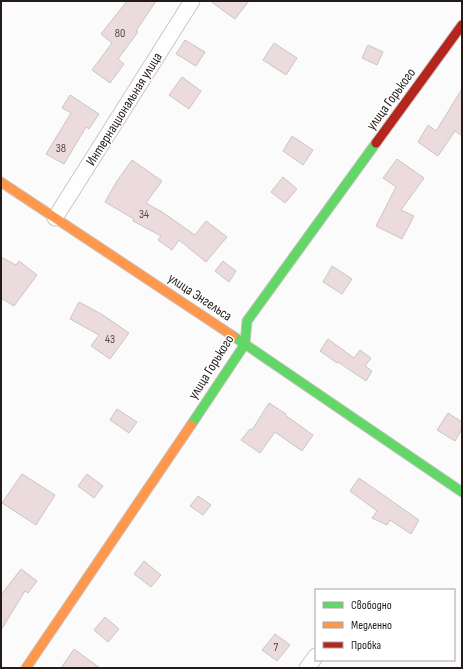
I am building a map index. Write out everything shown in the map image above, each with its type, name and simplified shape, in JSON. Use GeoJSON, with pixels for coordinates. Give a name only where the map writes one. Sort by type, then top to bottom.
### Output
{"type":"FeatureCollection","features":[{"type":"Feature","properties":{"kind":"street","name":"Интернациональная улица"},"geometry":{"type":"LineString","coordinates":[[55,218],[192,1]]}},
{"type":"Feature","properties":{"kind":"street","name":"улица Горького"},"geometry":{"type":"LineString","coordinates":[[26,668],[245,344],[247,321],[462,25]]}},
{"type":"Feature","properties":{"kind":"street","name":"улица Энгельса"},"geometry":{"type":"LineString","coordinates":[[1,182],[245,344],[462,491]]}},
{"type":"Feature","properties":{"kind":"street"},"geometry":{"type":"LineString","coordinates":[[307,668],[315,657]]}},
{"type":"Feature","properties":{"kind":"building"},"geometry":{"type":"Polygon","coordinates":[[[127,1],[156,1],[136,31],[138,32],[118,59],[124,64],[110,83],[92,70],[112,43],[101,34],[127,1]]]}},
{"type":"Feature","properties":{"kind":"building"},"geometry":{"type":"Polygon","coordinates":[[[210,1],[249,1],[235,19],[210,1]]]}},
{"type":"Feature","properties":{"kind":"building"},"geometry":{"type":"Polygon","coordinates":[[[185,40],[205,52],[196,66],[176,54],[185,40]]]}},
{"type":"Feature","properties":{"kind":"building"},"geometry":{"type":"Polygon","coordinates":[[[274,43],[297,58],[286,75],[263,60],[274,43]]]}},
{"type":"Feature","properties":{"kind":"building"},"geometry":{"type":"Polygon","coordinates":[[[368,45],[383,52],[377,65],[362,58],[368,45]]]}},
{"type":"Feature","properties":{"kind":"building"},"geometry":{"type":"Polygon","coordinates":[[[182,77],[201,91],[189,109],[169,95],[182,77]]]}},
{"type":"Feature","properties":{"kind":"building"},"geometry":{"type":"Polygon","coordinates":[[[462,89],[462,136],[455,131],[438,156],[418,142],[428,125],[436,131],[462,89]]]}},
{"type":"Feature","properties":{"kind":"building"},"geometry":{"type":"Polygon","coordinates":[[[70,95],[99,114],[89,129],[86,127],[64,164],[46,154],[71,113],[62,108],[70,95]]]}},
{"type":"Feature","properties":{"kind":"building"},"geometry":{"type":"Polygon","coordinates":[[[292,136],[313,150],[303,165],[283,151],[292,136]]]}},
{"type":"Feature","properties":{"kind":"building"},"geometry":{"type":"Polygon","coordinates":[[[397,159],[424,178],[401,210],[414,216],[402,239],[376,226],[396,187],[383,178],[397,159]]]}},
{"type":"Feature","properties":{"kind":"building"},"geometry":{"type":"Polygon","coordinates":[[[132,160],[162,181],[146,203],[162,212],[195,235],[206,221],[227,237],[206,262],[179,240],[172,250],[158,240],[161,236],[133,221],[134,219],[105,202],[117,181],[132,160]]]}},
{"type":"Feature","properties":{"kind":"building"},"geometry":{"type":"Polygon","coordinates":[[[283,177],[297,189],[285,203],[271,192],[283,177]]]}},
{"type":"Feature","properties":{"kind":"building"},"geometry":{"type":"Polygon","coordinates":[[[1,257],[16,265],[19,261],[37,275],[14,306],[1,298],[1,257]]]}},
{"type":"Feature","properties":{"kind":"building"},"geometry":{"type":"Polygon","coordinates":[[[223,261],[236,271],[229,282],[215,271],[223,261]]]}},
{"type":"Feature","properties":{"kind":"building"},"geometry":{"type":"Polygon","coordinates":[[[332,266],[352,279],[342,294],[323,282],[332,266]]]}},
{"type":"Feature","properties":{"kind":"building"},"geometry":{"type":"Polygon","coordinates":[[[79,302],[103,315],[129,333],[110,359],[91,346],[99,335],[70,319],[79,302]]]}},
{"type":"Feature","properties":{"kind":"building"},"geometry":{"type":"Polygon","coordinates":[[[328,339],[354,358],[360,350],[371,358],[365,366],[372,371],[366,381],[320,351],[328,339]]]}},
{"type":"Feature","properties":{"kind":"building"},"geometry":{"type":"Polygon","coordinates":[[[269,403],[313,435],[302,451],[275,432],[260,453],[241,440],[250,429],[252,430],[269,403]]]}},
{"type":"Feature","properties":{"kind":"building"},"geometry":{"type":"Polygon","coordinates":[[[117,409],[137,422],[129,433],[110,420],[117,409]]]}},
{"type":"Feature","properties":{"kind":"building"},"geometry":{"type":"Polygon","coordinates":[[[448,413],[462,422],[462,429],[455,441],[437,430],[448,413]]]}},
{"type":"Feature","properties":{"kind":"building"},"geometry":{"type":"Polygon","coordinates":[[[22,474],[55,495],[36,525],[2,503],[22,474]]]}},
{"type":"Feature","properties":{"kind":"building"},"geometry":{"type":"Polygon","coordinates":[[[87,474],[103,486],[94,498],[78,486],[87,474]]]}},
{"type":"Feature","properties":{"kind":"building"},"geometry":{"type":"Polygon","coordinates":[[[359,478],[419,520],[411,534],[390,520],[387,525],[372,518],[377,511],[350,491],[359,478]]]}},
{"type":"Feature","properties":{"kind":"building"},"geometry":{"type":"Polygon","coordinates":[[[198,496],[211,505],[203,515],[190,506],[198,496]]]}},
{"type":"Feature","properties":{"kind":"building"},"geometry":{"type":"Polygon","coordinates":[[[144,561],[161,575],[151,587],[134,574],[144,561]]]}},
{"type":"Feature","properties":{"kind":"building"},"geometry":{"type":"Polygon","coordinates":[[[21,569],[37,581],[28,593],[25,591],[1,630],[1,595],[21,569]]]}},
{"type":"Feature","properties":{"kind":"building"},"geometry":{"type":"Polygon","coordinates":[[[105,617],[119,629],[108,642],[94,630],[105,617]]]}},
{"type":"Feature","properties":{"kind":"building"},"geometry":{"type":"Polygon","coordinates":[[[275,634],[290,645],[277,661],[262,650],[275,634]]]}},
{"type":"Feature","properties":{"kind":"building"},"geometry":{"type":"Polygon","coordinates":[[[74,649],[100,668],[61,668],[74,649]]]}},
{"type":"Feature","properties":{"kind":"traffic: fast"},"geometry":{"type":"LineString","coordinates":[[191,425],[245,344],[247,321],[376,143]]}},
{"type":"Feature","properties":{"kind":"traffic: fast"},"geometry":{"type":"LineString","coordinates":[[233,336],[462,492]]}},
{"type":"Feature","properties":{"kind":"traffic: slow"},"geometry":{"type":"LineString","coordinates":[[1,182],[233,336]]}},
{"type":"Feature","properties":{"kind":"traffic: slow"},"geometry":{"type":"LineString","coordinates":[[26,668],[191,425]]}},
{"type":"Feature","properties":{"kind":"traffic: jam"},"geometry":{"type":"LineString","coordinates":[[376,143],[462,25]]}}]}
